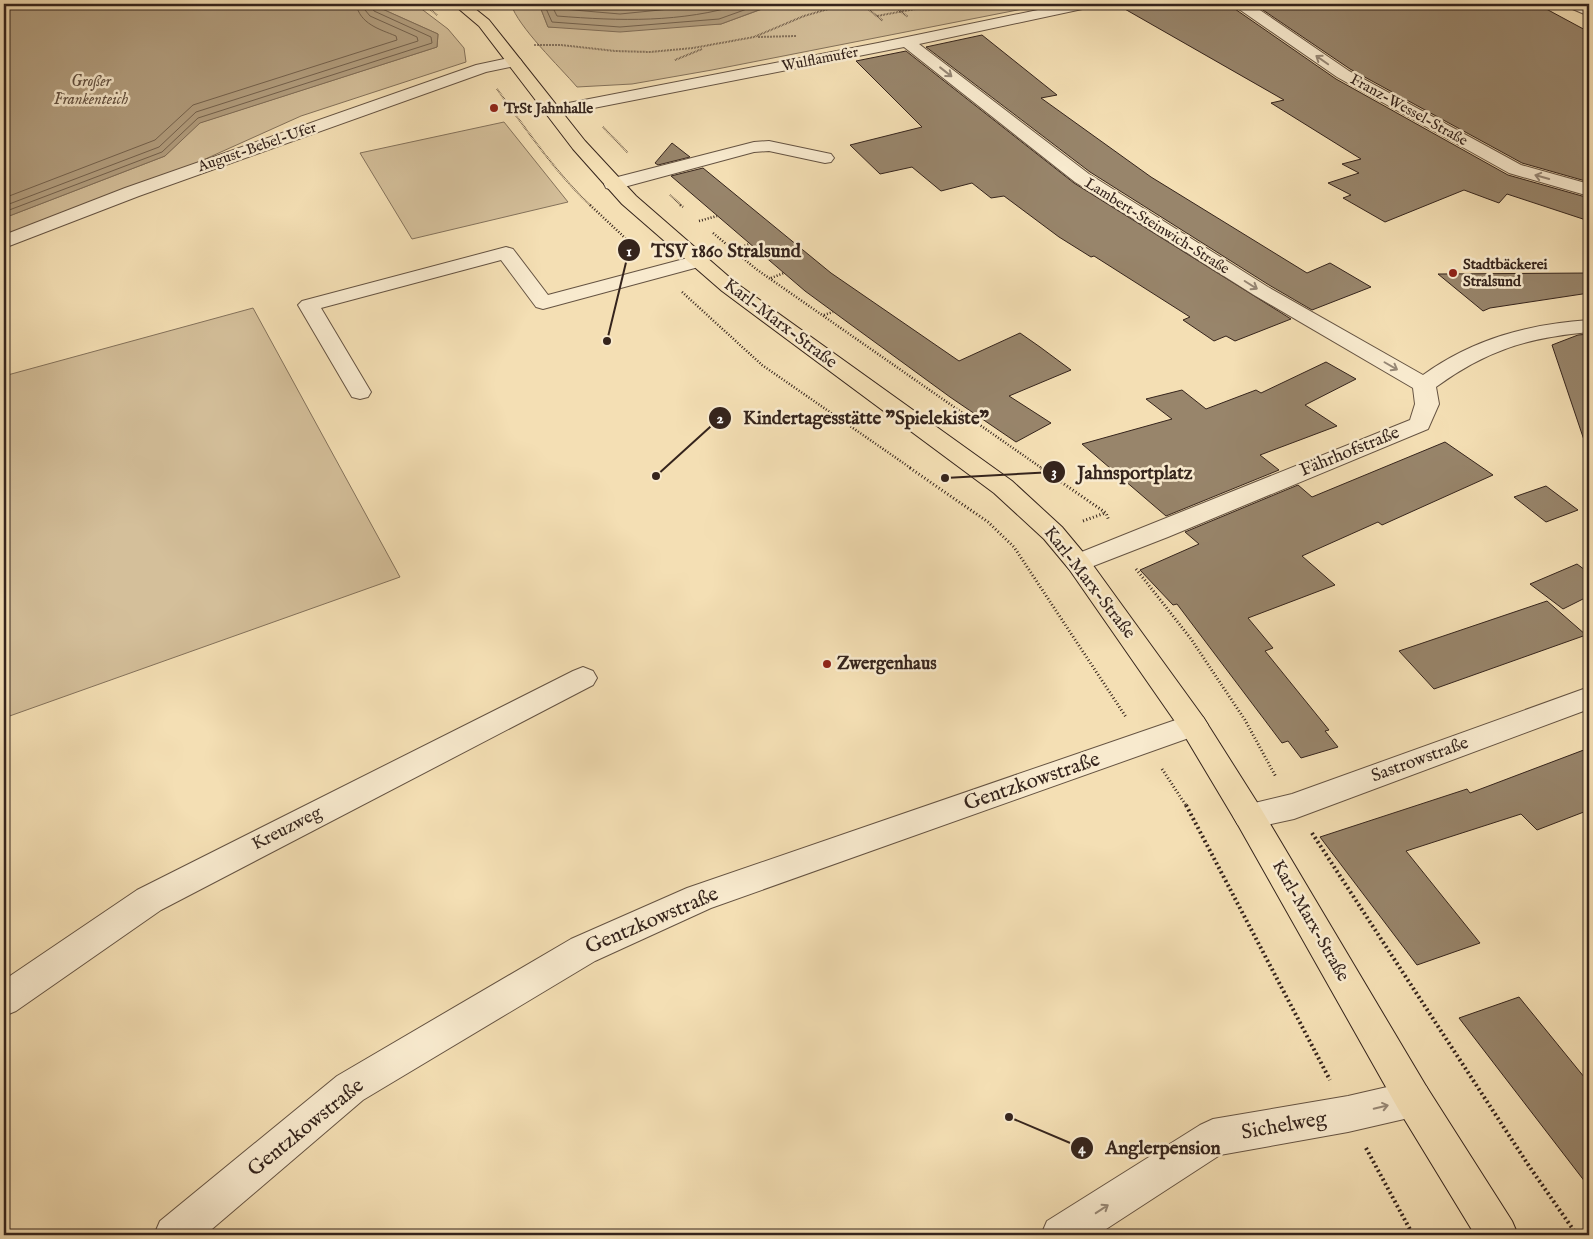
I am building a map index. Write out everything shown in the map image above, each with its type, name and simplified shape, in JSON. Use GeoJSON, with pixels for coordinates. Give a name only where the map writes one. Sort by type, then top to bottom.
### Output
{"type":"FeatureCollection","features":[{"type":"Feature","properties":{"kind":"main road","name":"Karl-Marx-Straße"},"geometry":{"type":"LineString","coordinates":[[460,4],[484,22],[578,145],[629,200],[699,261],[766,315],[1003,487],[1053,533],[1078,563],[1193,724],[1249,816],[1413,1099],[1498,1235]]}},
{"type":"Feature","properties":{"kind":"street","name":"Wulflamufer"},"geometry":{"type":"LineString","coordinates":[[553,111],[907,42],[1087,4]]}},
{"type":"Feature","properties":{"kind":"street","name":"Franz-Wessel-Straße"},"geometry":{"type":"LineString","coordinates":[[1241,4],[1343,74],[1515,169],[1589,190]]}},
{"type":"Feature","properties":{"kind":"street"},"geometry":{"type":"LineString","coordinates":[[1574,4],[1589,12]]}},
{"type":"Feature","properties":{"kind":"street","name":"Lambert-Steinwich-Straße"},"geometry":{"type":"LineString","coordinates":[[907,42],[1082,178],[1261,291],[1424,385]]}},
{"type":"Feature","properties":{"kind":"street","name":"August-Bebel-Ufer"},"geometry":{"type":"LineString","coordinates":[[4,242],[132,192],[473,71],[514,62]]}},
{"type":"Feature","properties":{"kind":"street"},"geometry":{"type":"LineString","coordinates":[[613,184],[754,147],[769,146],[825,158]]}},
{"type":"Feature","properties":{"kind":"street"},"geometry":{"type":"LineString","coordinates":[[360,392],[309,305],[506,253],[543,303],[699,261]]}},
{"type":"Feature","properties":{"kind":"street"},"geometry":{"type":"LineString","coordinates":[[1424,385],[1444,369],[1478,350],[1515,336],[1542,330],[1589,326]]}},
{"type":"Feature","properties":{"kind":"street","name":"Fährhofstraße"},"geometry":{"type":"LineString","coordinates":[[1078,563],[1420,424],[1427,404],[1424,385]]}},
{"type":"Feature","properties":{"kind":"street","name":"Kreuzweg"},"geometry":{"type":"LineString","coordinates":[[4,1000],[150,900],[583,678]]}},
{"type":"Feature","properties":{"kind":"street","name":"Sastrowstraße"},"geometry":{"type":"LineString","coordinates":[[1249,816],[1294,806],[1589,698]]}},
{"type":"Feature","properties":{"kind":"street","name":"Gentzkowstraße"},"geometry":{"type":"LineString","coordinates":[[174,1235],[350,1088],[583,950],[699,898],[1193,724]]}},
{"type":"Feature","properties":{"kind":"street","name":"Sichelweg"},"geometry":{"type":"LineString","coordinates":[[1061,1235],[1213,1138],[1348,1114],[1413,1099]]}},
{"type":"Feature","properties":{"kind":"path"},"geometry":{"type":"LineString","coordinates":[[532,45],[562,45],[615,51],[650,52],[694,48],[754,37],[804,16],[846,4]]}},
{"type":"Feature","properties":{"kind":"path"},"geometry":{"type":"LineString","coordinates":[[895,4],[891,4],[901,12]]}},
{"type":"Feature","properties":{"kind":"path"},"geometry":{"type":"LineString","coordinates":[[877,16],[942,4]]}},
{"type":"Feature","properties":{"kind":"path"},"geometry":{"type":"LineString","coordinates":[[583,105],[648,174],[683,207]]}},
{"type":"Feature","properties":{"kind":"path"},"geometry":{"type":"LineString","coordinates":[[705,227],[698,220],[717,216]]}},
{"type":"Feature","properties":{"kind":"path"},"geometry":{"type":"LineString","coordinates":[[712,232],[770,278],[1106,513],[1118,547],[1191,639],[1245,720],[1294,806],[1529,1166],[1577,1235]]}},
{"type":"Feature","properties":{"kind":"path"},"geometry":{"type":"LineString","coordinates":[[733,250],[750,244]]}},
{"type":"Feature","properties":{"kind":"path"},"geometry":{"type":"LineString","coordinates":[[770,278],[784,273]]}},
{"type":"Feature","properties":{"kind":"path"},"geometry":{"type":"LineString","coordinates":[[823,315],[833,312]]}},
{"type":"Feature","properties":{"kind":"path"},"geometry":{"type":"LineString","coordinates":[[1014,547],[1181,796],[1413,1235]]}},
{"type":"Feature","properties":{"kind":"shaded area"},"geometry":{"type":"Polygon","coordinates":[[[371,4],[415,4],[448,29],[464,48],[466,62],[301,116],[132,192],[4,242],[4,218],[165,156],[199,123],[437,47],[438,34],[371,4]]]}},
{"type":"Feature","properties":{"kind":"shaded area"},"geometry":{"type":"Polygon","coordinates":[[[511,4],[539,4],[548,27],[721,24],[776,4],[1048,4],[712,70],[632,84],[577,87],[530,35],[511,4]]]}},
{"type":"Feature","properties":{"kind":"shaded area"},"geometry":{"type":"Polygon","coordinates":[[[504,122],[568,202],[412,239],[360,153],[504,122]]]}},
{"type":"Feature","properties":{"kind":"shaded area"},"geometry":{"type":"Polygon","coordinates":[[[253,308],[400,577],[4,718],[4,376],[253,308]]]}},
{"type":"Feature","properties":{"kind":"water","name":"Großer Frankenteich"},"geometry":{"type":"Polygon","coordinates":[[[4,4],[371,4],[438,34],[437,47],[200,123],[165,156],[4,218],[4,4]]]}},
{"type":"Feature","properties":{"kind":"water"},"geometry":{"type":"Polygon","coordinates":[[[539,4],[775,4],[721,24],[620,32],[548,27],[539,4]]]}},
{"type":"Feature","properties":{"kind":"building"},"geometry":{"type":"Polygon","coordinates":[[[1116,4],[1232,4],[1235,9],[1336,79],[1508,175],[1589,198],[1589,221],[1507,194],[1499,203],[1464,190],[1385,222],[1343,198],[1351,195],[1328,183],[1359,173],[1342,164],[1361,159],[1271,103],[1284,100],[1116,4]]]}},
{"type":"Feature","properties":{"kind":"building"},"geometry":{"type":"Polygon","coordinates":[[[1254,4],[1537,4],[1589,32],[1589,182],[1522,163],[1350,69],[1254,4]]]}},
{"type":"Feature","properties":{"kind":"building"},"geometry":{"type":"Polygon","coordinates":[[[982,35],[1057,95],[1041,98],[1151,177],[1307,273],[1330,263],[1371,287],[1312,310],[1090,172],[926,47],[982,35]]]}},
{"type":"Feature","properties":{"kind":"building"},"geometry":{"type":"Polygon","coordinates":[[[906,51],[1074,183],[1291,319],[1235,341],[1226,336],[1214,341],[1183,320],[1190,317],[1094,256],[1091,257],[1059,237],[1004,196],[991,198],[972,183],[941,191],[912,167],[880,174],[850,145],[922,127],[856,61],[906,51]]]}},
{"type":"Feature","properties":{"kind":"building"},"geometry":{"type":"Polygon","coordinates":[[[672,143],[690,157],[658,165],[655,163],[672,143]]]}},
{"type":"Feature","properties":{"kind":"building"},"geometry":{"type":"Polygon","coordinates":[[[703,168],[831,273],[959,361],[1020,333],[1040,347],[1071,370],[1009,396],[1051,423],[1016,442],[950,397],[850,324],[805,291],[671,176],[703,168]]]}},
{"type":"Feature","properties":{"kind":"building"},"geometry":{"type":"Polygon","coordinates":[[[1589,273],[1589,293],[1490,308],[1483,311],[1438,274],[1589,273]]]}},
{"type":"Feature","properties":{"kind":"building"},"geometry":{"type":"Polygon","coordinates":[[[1589,334],[1589,439],[1584,440],[1552,345],[1578,335],[1589,334]]]}},
{"type":"Feature","properties":{"kind":"building"},"geometry":{"type":"Polygon","coordinates":[[[1326,362],[1356,379],[1305,405],[1337,426],[1260,455],[1279,470],[1166,516],[1082,444],[1172,419],[1146,399],[1182,390],[1206,409],[1256,390],[1261,393],[1326,362]]]}},
{"type":"Feature","properties":{"kind":"building"},"geometry":{"type":"Polygon","coordinates":[[[1445,442],[1493,475],[1382,525],[1378,522],[1302,556],[1335,585],[1248,618],[1273,648],[1265,651],[1329,730],[1325,731],[1338,747],[1301,758],[1288,741],[1282,743],[1177,604],[1173,605],[1140,570],[1199,544],[1185,532],[1298,485],[1312,497],[1445,442]]]}},
{"type":"Feature","properties":{"kind":"building"},"geometry":{"type":"Polygon","coordinates":[[[1546,486],[1578,510],[1546,522],[1514,497],[1546,486]]]}},
{"type":"Feature","properties":{"kind":"building"},"geometry":{"type":"Polygon","coordinates":[[[1577,564],[1589,573],[1589,596],[1563,609],[1530,584],[1577,564]]]}},
{"type":"Feature","properties":{"kind":"building"},"geometry":{"type":"Polygon","coordinates":[[[1547,601],[1586,635],[1434,689],[1399,651],[1547,601]]]}},
{"type":"Feature","properties":{"kind":"building"},"geometry":{"type":"Polygon","coordinates":[[[1589,748],[1589,810],[1537,830],[1521,814],[1406,851],[1480,943],[1417,965],[1320,837],[1467,789],[1470,793],[1589,748]]]}},
{"type":"Feature","properties":{"kind":"building"},"geometry":{"type":"Polygon","coordinates":[[[1519,997],[1589,1083],[1589,1187],[1459,1018],[1519,997]]]}},
{"type":"Feature","properties":{"kind":"place","name":"TrSt Jahnhalle"},"geometry":{"type":"Point","coordinates":[494,108]}},
{"type":"Feature","properties":{"kind":"place","name":"Stadtbäckerei Stralsund"},"geometry":{"type":"Point","coordinates":[1453,273]}},
{"type":"Feature","properties":{"kind":"place","name":"TSV 1860 Stralsund"},"geometry":{"type":"Point","coordinates":[607,341]}},
{"type":"Feature","properties":{"kind":"place","name":"Kindertagesstätte \"Spielekiste\""},"geometry":{"type":"Point","coordinates":[656,476]}},
{"type":"Feature","properties":{"kind":"place","name":"Jahnsportplatz"},"geometry":{"type":"Point","coordinates":[945,478]}},
{"type":"Feature","properties":{"kind":"place","name":"Zwergenhaus"},"geometry":{"type":"Point","coordinates":[827,664]}},
{"type":"Feature","properties":{"kind":"place","name":"Anglerpension"},"geometry":{"type":"Point","coordinates":[1009,1117]}}]}
